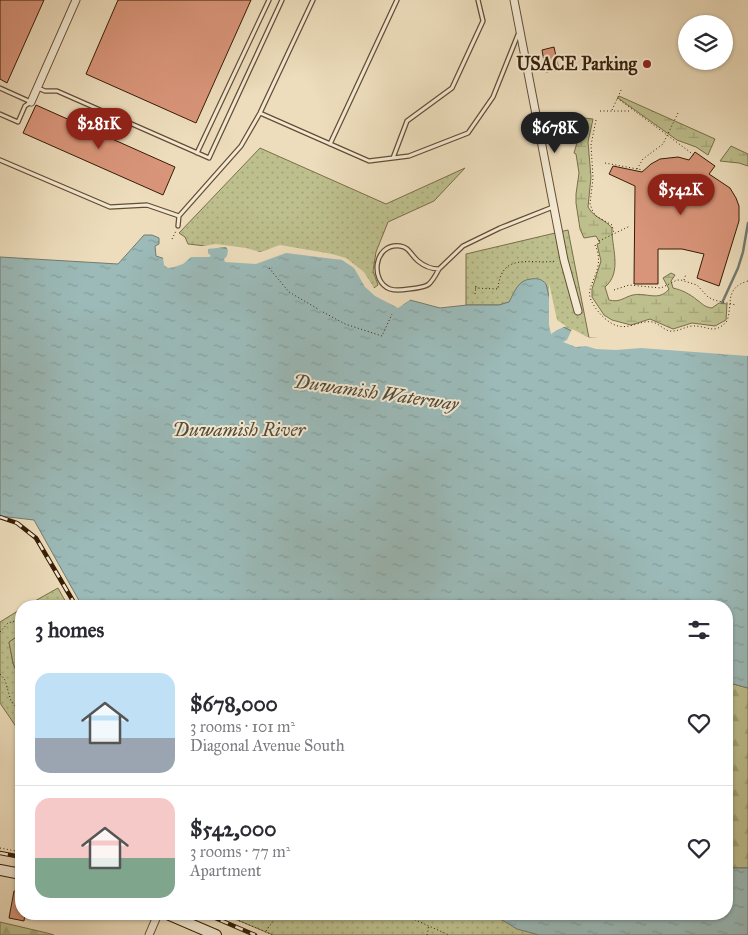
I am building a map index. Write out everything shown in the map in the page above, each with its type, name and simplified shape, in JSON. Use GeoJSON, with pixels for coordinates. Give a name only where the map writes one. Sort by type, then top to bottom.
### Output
{"type":"FeatureCollection","features":[{"type":"Feature","properties":{"kind":"main road"},"geometry":{"type":"LineString","coordinates":[[0,870],[15,873]]}},
{"type":"Feature","properties":{"kind":"main road"},"geometry":{"type":"LineString","coordinates":[[181,920],[216,935]]}},
{"type":"Feature","properties":{"kind":"street"},"geometry":{"type":"LineString","coordinates":[[31,102],[76,0]]}},
{"type":"Feature","properties":{"kind":"street"},"geometry":{"type":"LineString","coordinates":[[514,0],[564,260],[578,311]]}},
{"type":"Feature","properties":{"kind":"street"},"geometry":{"type":"LineString","coordinates":[[149,935],[155,920]]}},
{"type":"Feature","properties":{"kind":"lane"},"geometry":{"type":"LineString","coordinates":[[197,153],[269,0]]}},
{"type":"Feature","properties":{"kind":"lane"},"geometry":{"type":"LineString","coordinates":[[37,88],[45,91],[57,91],[209,158],[282,0]]}},
{"type":"Feature","properties":{"kind":"lane"},"geometry":{"type":"LineString","coordinates":[[178,226],[179,216],[241,146],[260,113],[312,0]]}},
{"type":"Feature","properties":{"kind":"lane"},"geometry":{"type":"LineString","coordinates":[[330,144],[397,0]]}},
{"type":"Feature","properties":{"kind":"lane"},"geometry":{"type":"LineString","coordinates":[[393,158],[407,121],[452,88],[483,21],[478,0]]}},
{"type":"Feature","properties":{"kind":"lane"},"geometry":{"type":"LineString","coordinates":[[260,113],[369,161],[409,156],[468,133],[493,97],[520,29]]}},
{"type":"Feature","properties":{"kind":"lane"},"geometry":{"type":"LineString","coordinates":[[0,88],[31,102]]}},
{"type":"Feature","properties":{"kind":"lane"},"geometry":{"type":"LineString","coordinates":[[0,114],[18,122],[25,106],[31,102]]}},
{"type":"Feature","properties":{"kind":"lane"},"geometry":{"type":"LineString","coordinates":[[0,160],[110,207],[147,205],[179,216]]}},
{"type":"Feature","properties":{"kind":"lane"},"geometry":{"type":"LineString","coordinates":[[439,269],[431,268],[418,261],[409,250],[401,246],[389,247],[381,252],[378,261],[378,272],[382,282],[389,289],[423,288],[432,283],[439,269],[463,246],[500,228],[554,206]]}},
{"type":"Feature","properties":{"kind":"path"},"geometry":{"type":"LineString","coordinates":[[611,111],[622,88]]}},
{"type":"Feature","properties":{"kind":"path"},"geometry":{"type":"LineString","coordinates":[[617,98],[694,155]]}},
{"type":"Feature","properties":{"kind":"path"},"geometry":{"type":"LineString","coordinates":[[600,111],[634,111]]}},
{"type":"Feature","properties":{"kind":"path"},"geometry":{"type":"LineString","coordinates":[[637,169],[643,159],[661,146],[668,136],[678,113]]}},
{"type":"Feature","properties":{"kind":"path"},"geometry":{"type":"LineString","coordinates":[[596,120],[591,151],[593,178],[590,204],[596,216],[612,225],[614,234]]}},
{"type":"Feature","properties":{"kind":"path"},"geometry":{"type":"LineString","coordinates":[[605,163],[643,170]]}},
{"type":"Feature","properties":{"kind":"path"},"geometry":{"type":"LineString","coordinates":[[172,239],[178,226]]}},
{"type":"Feature","properties":{"kind":"path"},"geometry":{"type":"LineString","coordinates":[[599,241],[630,226]]}},
{"type":"Feature","properties":{"kind":"path"},"geometry":{"type":"LineString","coordinates":[[595,245],[598,254],[598,265],[590,288],[590,297],[597,310],[614,324],[625,327],[652,322],[671,331],[693,326],[719,328],[727,322],[729,303],[735,288],[748,281]]}},
{"type":"Feature","properties":{"kind":"path"},"geometry":{"type":"LineString","coordinates":[[476,288],[498,289],[504,268],[516,262],[564,260]]}},
{"type":"Feature","properties":{"kind":"path"},"geometry":{"type":"LineString","coordinates":[[269,268],[289,292],[318,309]]}},
{"type":"Feature","properties":{"kind":"path"},"geometry":{"type":"LineString","coordinates":[[684,280],[686,274]]}},
{"type":"Feature","properties":{"kind":"path"},"geometry":{"type":"LineString","coordinates":[[614,290],[630,284],[658,288],[679,279],[697,285],[708,297],[719,302],[736,305]]}},
{"type":"Feature","properties":{"kind":"path"},"geometry":{"type":"LineString","coordinates":[[475,294],[476,285]]}},
{"type":"Feature","properties":{"kind":"path"},"geometry":{"type":"LineString","coordinates":[[323,312],[345,324],[382,336],[392,314]]}},
{"type":"Feature","properties":{"kind":"path"},"geometry":{"type":"LineString","coordinates":[[0,632],[8,623],[15,621]]}},
{"type":"Feature","properties":{"kind":"path"},"geometry":{"type":"LineString","coordinates":[[0,674],[5,680],[10,701],[15,706]]}},
{"type":"Feature","properties":{"kind":"path"},"geometry":{"type":"LineString","coordinates":[[0,848],[15,851]]}},
{"type":"Feature","properties":{"kind":"path"},"geometry":{"type":"LineString","coordinates":[[237,920],[273,935]]}},
{"type":"Feature","properties":{"kind":"path"},"geometry":{"type":"LineString","coordinates":[[265,932],[274,920]]}},
{"type":"Feature","properties":{"kind":"path"},"geometry":{"type":"LineString","coordinates":[[416,920],[449,935]]}},
{"type":"Feature","properties":{"kind":"path"},"geometry":{"type":"LineString","coordinates":[[427,935],[429,926]]}},
{"type":"Feature","properties":{"kind":"green space"},"geometry":{"type":"Polygon","coordinates":[[[619,96],[715,139],[708,155],[696,147],[677,140],[618,98],[619,96]]]}},
{"type":"Feature","properties":{"kind":"green space"},"geometry":{"type":"Polygon","coordinates":[[[584,118],[593,119],[588,142],[591,177],[588,207],[612,228],[615,266],[614,274],[605,287],[609,300],[619,300],[638,294],[661,295],[669,289],[663,278],[671,273],[675,275],[671,281],[673,288],[689,294],[705,306],[712,308],[719,303],[727,304],[726,320],[715,326],[692,323],[673,329],[650,319],[631,325],[612,320],[604,315],[592,297],[592,289],[601,261],[597,244],[600,243],[596,236],[584,238],[580,229],[576,203],[579,173],[576,154],[574,153],[584,118]]]}},
{"type":"Feature","properties":{"kind":"green space"},"geometry":{"type":"Polygon","coordinates":[[[731,146],[748,154],[748,166],[720,161],[731,146]]]}},
{"type":"Feature","properties":{"kind":"green space"},"geometry":{"type":"Polygon","coordinates":[[[260,148],[386,204],[465,168],[434,201],[388,222],[376,252],[373,271],[378,285],[371,290],[260,252],[188,244],[185,237],[179,233],[260,148]]]}},
{"type":"Feature","properties":{"kind":"green space"},"geometry":{"type":"Polygon","coordinates":[[[568,230],[589,338],[569,331],[555,321],[509,302],[499,305],[466,305],[466,254],[568,230]]]}},
{"type":"Feature","properties":{"kind":"green space"},"geometry":{"type":"Polygon","coordinates":[[[58,588],[65,600],[37,600],[58,588]]]}},
{"type":"Feature","properties":{"kind":"green space"},"geometry":{"type":"Polygon","coordinates":[[[15,613],[15,638],[9,642],[15,668],[15,725],[0,703],[0,622],[15,613]]]}},
{"type":"Feature","properties":{"kind":"green space"},"geometry":{"type":"Polygon","coordinates":[[[15,638],[15,668],[13,663],[9,642],[15,638]]]}},
{"type":"Feature","properties":{"kind":"green space"},"geometry":{"type":"Polygon","coordinates":[[[733,684],[748,688],[748,868],[733,868],[733,684]]]}},
{"type":"Feature","properties":{"kind":"green space"},"geometry":{"type":"Polygon","coordinates":[[[237,920],[505,920],[539,935],[273,935],[237,920]]]}},
{"type":"Feature","properties":{"kind":"green space"},"geometry":{"type":"Polygon","coordinates":[[[0,922],[47,933],[54,935],[0,935],[0,922]]]}},
{"type":"Feature","properties":{"kind":"water","name":"Duwamish River"},"geometry":{"type":"Polygon","coordinates":[[[144,235],[152,235],[159,238],[159,244],[155,246],[156,256],[165,259],[183,260],[189,250],[216,247],[260,252],[278,247],[345,260],[363,274],[371,290],[394,306],[404,304],[410,300],[440,308],[467,305],[499,305],[509,302],[517,287],[523,281],[537,279],[546,284],[555,321],[589,338],[748,346],[748,688],[733,684],[733,600],[79,600],[34,520],[0,516],[0,257],[118,264],[144,235]]]}},
{"type":"Feature","properties":{"kind":"water"},"geometry":{"type":"Polygon","coordinates":[[[733,868],[748,868],[748,935],[539,935],[517,929],[502,920],[733,920],[733,868]]]}},
{"type":"Feature","properties":{"kind":"pier"},"geometry":{"type":"Polygon","coordinates":[[[216,244],[260,252],[280,245],[346,258],[364,272],[377,293],[395,303],[403,302],[410,298],[410,300],[398,308],[375,296],[365,287],[354,268],[342,260],[286,253],[256,264],[225,262],[224,259],[227,256],[228,250],[226,247],[208,249],[208,253],[211,256],[209,257],[191,257],[183,264],[174,267],[168,268],[164,265],[163,258],[181,258],[188,248],[216,244]]]}},
{"type":"Feature","properties":{"kind":"pier"},"geometry":{"type":"Polygon","coordinates":[[[549,283],[557,320],[566,326],[551,334],[549,325],[549,283]]]}},
{"type":"Feature","properties":{"kind":"pier"},"geometry":{"type":"Polygon","coordinates":[[[572,329],[590,338],[655,337],[748,343],[748,356],[641,348],[616,350],[596,349],[586,346],[576,347],[563,342],[567,340],[572,329]]]}},
{"type":"Feature","properties":{"kind":"building"},"geometry":{"type":"Polygon","coordinates":[[[0,0],[44,0],[7,83],[0,79],[0,0]]]}},
{"type":"Feature","properties":{"kind":"building"},"geometry":{"type":"Polygon","coordinates":[[[118,0],[251,0],[196,123],[86,74],[118,0]]]}},
{"type":"Feature","properties":{"kind":"building"},"geometry":{"type":"Polygon","coordinates":[[[554,47],[559,70],[546,72],[542,50],[554,47]]]}},
{"type":"Feature","properties":{"kind":"building"},"geometry":{"type":"Polygon","coordinates":[[[36,105],[175,167],[163,195],[23,133],[36,105]]]}},
{"type":"Feature","properties":{"kind":"building"},"geometry":{"type":"Polygon","coordinates":[[[695,152],[715,166],[709,174],[730,188],[739,206],[739,221],[719,286],[697,278],[704,254],[682,249],[658,249],[658,284],[634,284],[635,186],[609,174],[613,166],[642,172],[660,159],[678,157],[689,160],[695,152]]]}},
{"type":"Feature","properties":{"kind":"building"},"geometry":{"type":"Polygon","coordinates":[[[14,891],[15,891],[15,919],[9,918],[14,891]]]}},
{"type":"Feature","properties":{"kind":"waterway"},"geometry":{"type":"LineString","coordinates":[[722,303],[738,268],[748,223]]}},
{"type":"Feature","properties":{"kind":"railway"},"geometry":{"type":"LineString","coordinates":[[0,517],[17,523],[36,538],[72,600]]}},
{"type":"Feature","properties":{"kind":"railway"},"geometry":{"type":"LineString","coordinates":[[0,853],[15,856]]}},
{"type":"Feature","properties":{"kind":"railway"},"geometry":{"type":"LineString","coordinates":[[220,920],[255,935]]}},
{"type":"Feature","properties":{"kind":"place","name":"USACE Parking"},"geometry":{"type":"Point","coordinates":[647,64]}},
{"type":"Feature","properties":{"kind":"water label","name":"Duwamish Waterway"},"geometry":{"type":"Point","coordinates":[376,392]}}]}
